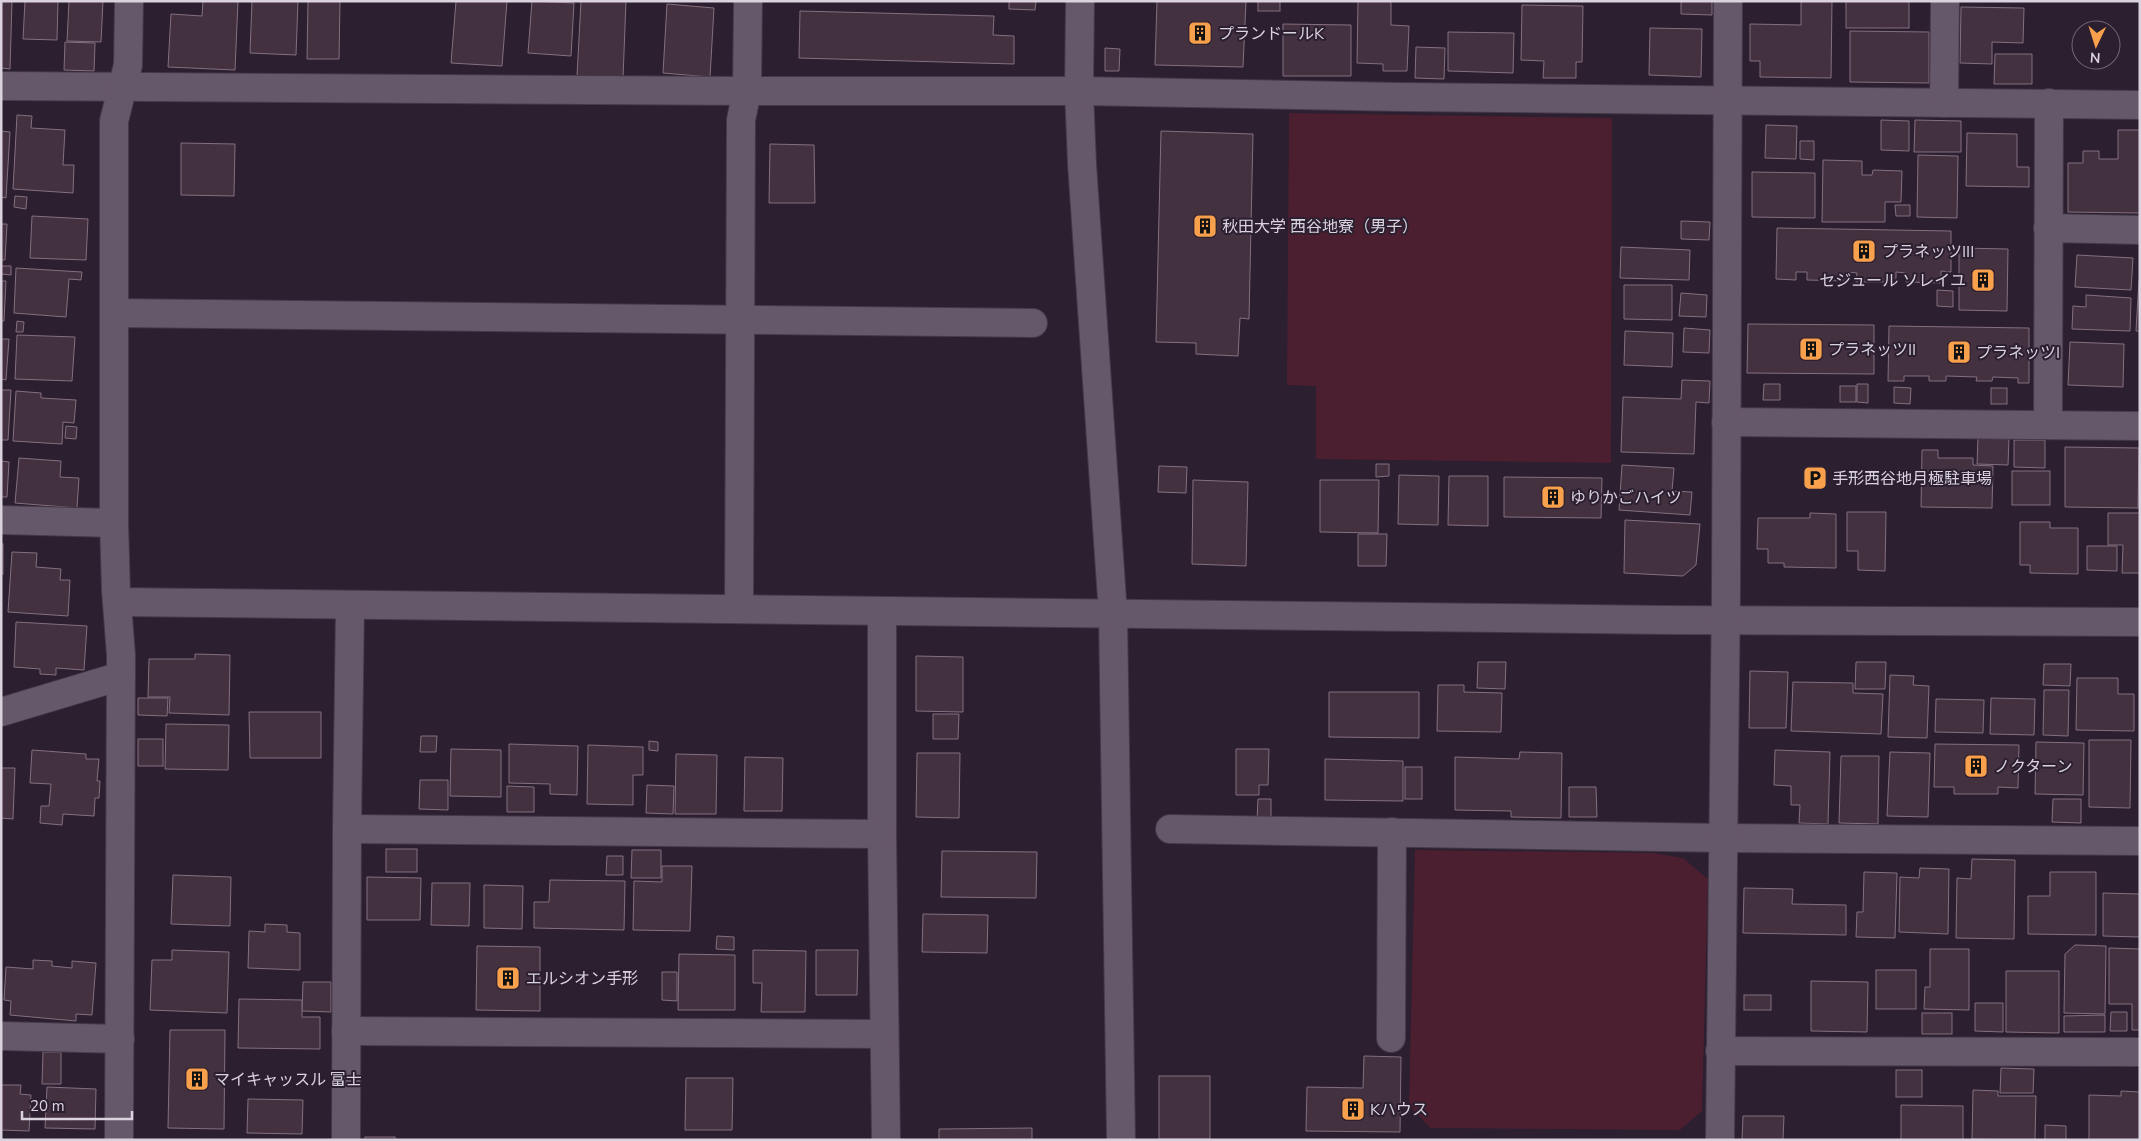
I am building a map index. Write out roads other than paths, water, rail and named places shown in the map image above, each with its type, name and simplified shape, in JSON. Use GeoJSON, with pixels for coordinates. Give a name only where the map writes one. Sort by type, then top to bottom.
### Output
{"type":"FeatureCollection","features":[{"type":"Feature","properties":{"kind":"street"},"geometry":{"type":"LineString","coordinates":[[119,1140],[122,655],[117,602],[114,523],[114,121],[128,65],[129,1]]}},
{"type":"Feature","properties":{"kind":"street"},"geometry":{"type":"LineString","coordinates":[[739,609],[740,120],[747,91],[748,1]]}},
{"type":"Feature","properties":{"kind":"street"},"geometry":{"type":"LineString","coordinates":[[1080,1],[1080,91],[1092,316],[1113,614],[1121,1140]]}},
{"type":"Feature","properties":{"kind":"street"},"geometry":{"type":"LineString","coordinates":[[1720,1140],[1728,1]]}},
{"type":"Feature","properties":{"kind":"street"},"geometry":{"type":"LineString","coordinates":[[1944,103],[1945,1]]}},
{"type":"Feature","properties":{"kind":"street"},"geometry":{"type":"LineString","coordinates":[[1,86],[747,91],[1080,91],[2140,105]]}},
{"type":"Feature","properties":{"kind":"street"},"geometry":{"type":"LineString","coordinates":[[2048,424],[2049,103]]}},
{"type":"Feature","properties":{"kind":"street"},"geometry":{"type":"LineString","coordinates":[[2048,228],[2140,230]]}},
{"type":"Feature","properties":{"kind":"street"},"geometry":{"type":"LineString","coordinates":[[114,313],[1033,323]]}},
{"type":"Feature","properties":{"kind":"street"},"geometry":{"type":"LineString","coordinates":[[1726,422],[2140,426]]}},
{"type":"Feature","properties":{"kind":"street"},"geometry":{"type":"LineString","coordinates":[[1,520],[114,523]]}},
{"type":"Feature","properties":{"kind":"street"},"geometry":{"type":"LineString","coordinates":[[117,602],[882,612],[2140,622]]}},
{"type":"Feature","properties":{"kind":"street"},"geometry":{"type":"LineString","coordinates":[[346,1140],[350,605]]}},
{"type":"Feature","properties":{"kind":"street"},"geometry":{"type":"LineString","coordinates":[[882,612],[882,834],[886,1140]]}},
{"type":"Feature","properties":{"kind":"street"},"geometry":{"type":"LineString","coordinates":[[1,712],[121,676]]}},
{"type":"Feature","properties":{"kind":"street"},"geometry":{"type":"LineString","coordinates":[[1170,829],[1723,838],[2140,841]]}},
{"type":"Feature","properties":{"kind":"street"},"geometry":{"type":"LineString","coordinates":[[347,830],[882,834]]}},
{"type":"Feature","properties":{"kind":"street"},"geometry":{"type":"LineString","coordinates":[[1391,1038],[1392,832]]}},
{"type":"Feature","properties":{"kind":"street"},"geometry":{"type":"LineString","coordinates":[[346,1031],[884,1034]]}},
{"type":"Feature","properties":{"kind":"street"},"geometry":{"type":"LineString","coordinates":[[1,1036],[120,1038]]}},
{"type":"Feature","properties":{"kind":"street"},"geometry":{"type":"LineString","coordinates":[[1720,1051],[2140,1052]]}},
{"type":"Feature","properties":{"kind":"place","name":"プランドールK"},"geometry":{"type":"Point","coordinates":[1200,33]}},
{"type":"Feature","properties":{"kind":"place","name":"秋田大学 西谷地寮（男子）"},"geometry":{"type":"Point","coordinates":[1205,226]}},
{"type":"Feature","properties":{"kind":"place","name":"プラネッツIII"},"geometry":{"type":"Point","coordinates":[1864,251]}},
{"type":"Feature","properties":{"kind":"place","name":"セジュール ソレイユ"},"geometry":{"type":"Point","coordinates":[1983,280]}},
{"type":"Feature","properties":{"kind":"place","name":"プラネッツII"},"geometry":{"type":"Point","coordinates":[1811,349]}},
{"type":"Feature","properties":{"kind":"place","name":"プラネッツI"},"geometry":{"type":"Point","coordinates":[1959,352]}},
{"type":"Feature","properties":{"kind":"place","name":"手形西谷地月極駐車場"},"geometry":{"type":"Point","coordinates":[1815,478]}},
{"type":"Feature","properties":{"kind":"place","name":"ゆりかごハイツ"},"geometry":{"type":"Point","coordinates":[1553,497]}},
{"type":"Feature","properties":{"kind":"place","name":"ノクターン"},"geometry":{"type":"Point","coordinates":[1976,766]}},
{"type":"Feature","properties":{"kind":"place","name":"エルシオン手形"},"geometry":{"type":"Point","coordinates":[508,978]}},
{"type":"Feature","properties":{"kind":"place","name":"マイキャッスル 富士"},"geometry":{"type":"Point","coordinates":[197,1079]}},
{"type":"Feature","properties":{"kind":"place","name":"Kハウス"},"geometry":{"type":"Point","coordinates":[1353,1109]}}]}
